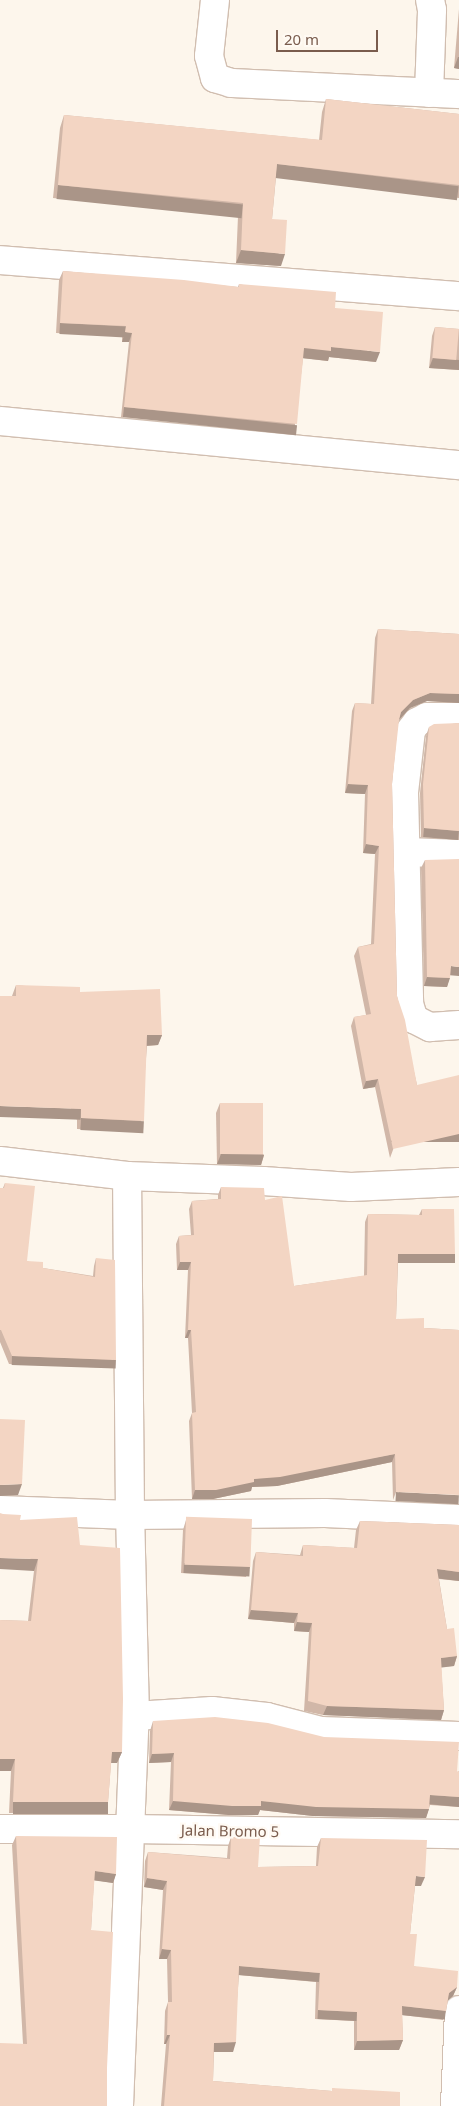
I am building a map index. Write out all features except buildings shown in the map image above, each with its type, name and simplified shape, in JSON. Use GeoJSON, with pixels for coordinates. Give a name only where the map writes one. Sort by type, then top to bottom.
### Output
{"type":"FeatureCollection","features":[{"type":"Feature","properties":{"kind":"street"},"geometry":{"type":"LineString","coordinates":[[215,0],[209,56],[216,78],[231,83],[459,94]]}},
{"type":"Feature","properties":{"kind":"street"},"geometry":{"type":"LineString","coordinates":[[429,93],[432,10],[430,0]]}},
{"type":"Feature","properties":{"kind":"street"},"geometry":{"type":"LineString","coordinates":[[0,260],[459,296]]}},
{"type":"Feature","properties":{"kind":"street"},"geometry":{"type":"LineString","coordinates":[[0,421],[459,465]]}},
{"type":"Feature","properties":{"kind":"street"},"geometry":{"type":"LineString","coordinates":[[459,717],[427,717],[417,722],[411,730],[404,792],[407,852],[409,1004],[414,1019],[430,1027],[459,1025]]}},
{"type":"Feature","properties":{"kind":"street"},"geometry":{"type":"LineString","coordinates":[[407,852],[459,854]]}},
{"type":"Feature","properties":{"kind":"street"},"geometry":{"type":"LineString","coordinates":[[0,1161],[127,1176],[263,1181],[350,1187],[459,1182]]}},
{"type":"Feature","properties":{"kind":"street"},"geometry":{"type":"LineString","coordinates":[[119,2106],[135,1716],[130,1515],[127,1176]]}},
{"type":"Feature","properties":{"kind":"street"},"geometry":{"type":"LineString","coordinates":[[0,1510],[130,1515],[325,1513],[459,1519]]}},
{"type":"Feature","properties":{"kind":"street"},"geometry":{"type":"LineString","coordinates":[[135,1716],[212,1711],[268,1717],[321,1731],[459,1736]]}},
{"type":"Feature","properties":{"kind":"street","name":"Jalan Bromo 5"},"geometry":{"type":"LineString","coordinates":[[0,1829],[459,1834]]}},
{"type":"Feature","properties":{"kind":"street"},"geometry":{"type":"LineString","coordinates":[[457,2089],[459,2010]]}}]}
